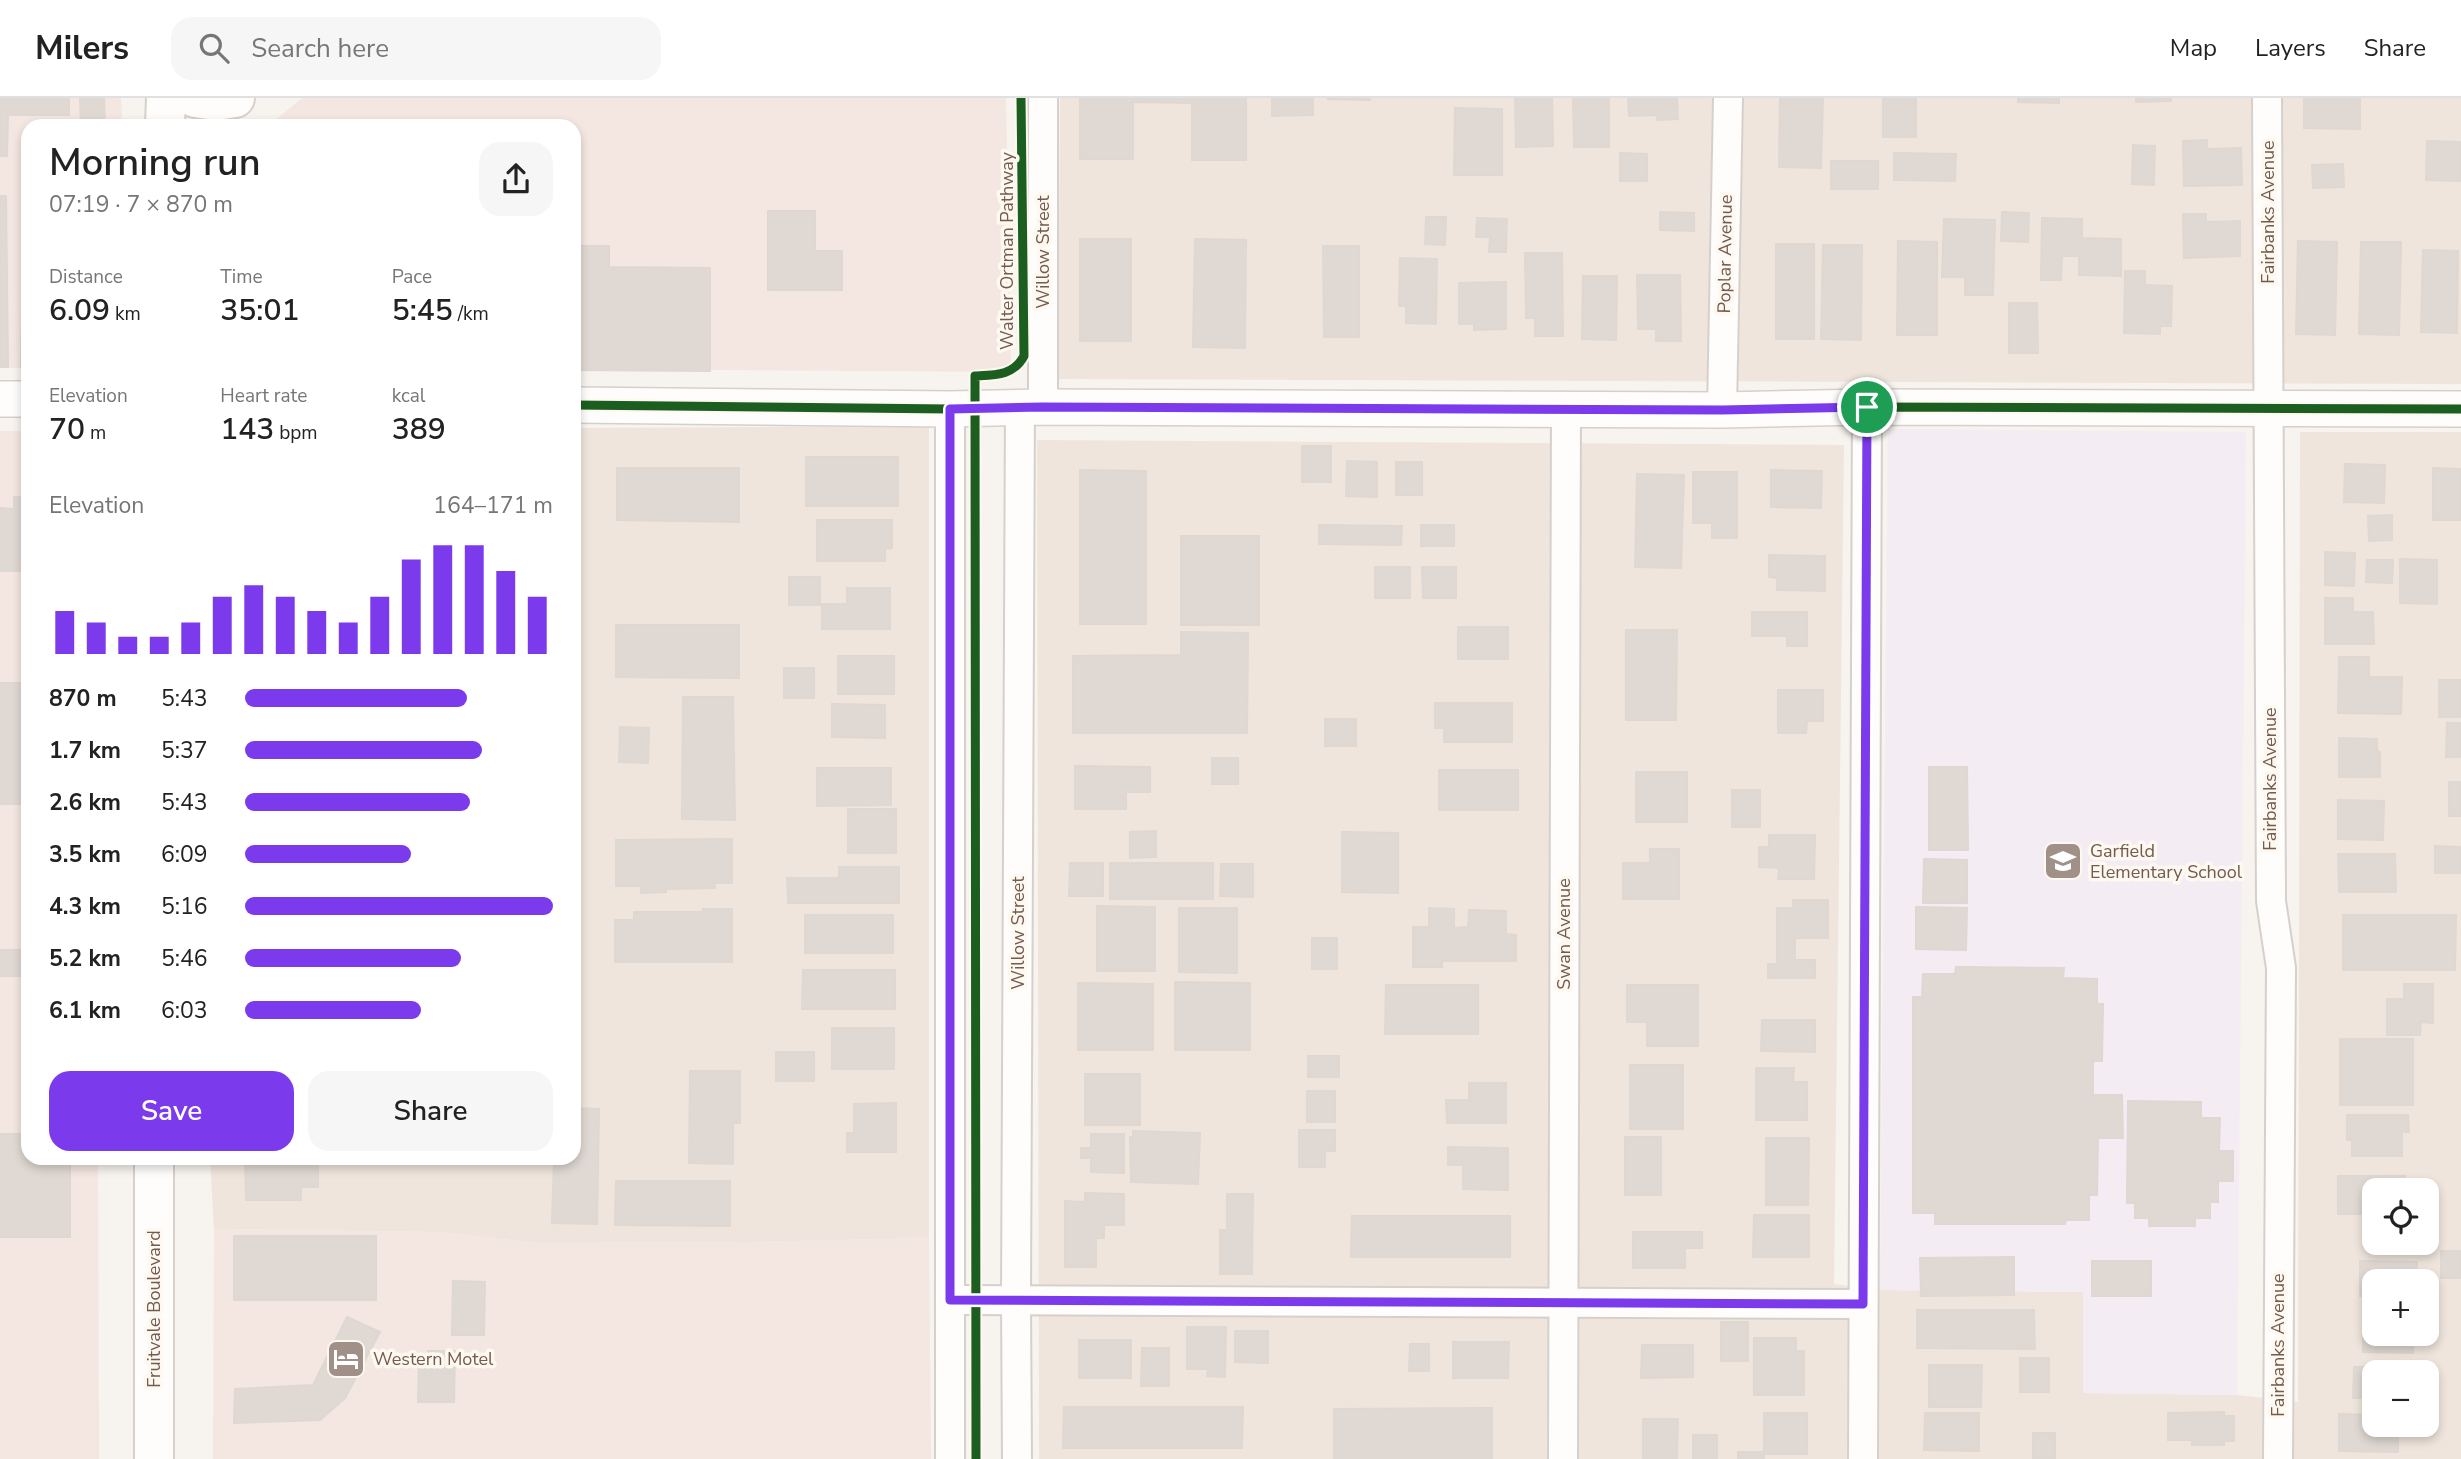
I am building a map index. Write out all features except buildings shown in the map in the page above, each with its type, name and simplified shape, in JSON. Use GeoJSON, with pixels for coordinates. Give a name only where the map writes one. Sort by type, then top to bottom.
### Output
{"type":"FeatureCollection","features":[{"type":"Feature","properties":{"kind":"main road"},"geometry":{"type":"LineString","coordinates":[[165,119],[166,98]]}},
{"type":"Feature","properties":{"kind":"main road"},"geometry":{"type":"LineString","coordinates":[[195,98],[216,101],[235,98]]}},
{"type":"Feature","properties":{"kind":"main road"},"geometry":{"type":"LineString","coordinates":[[221,119],[235,98]]}},
{"type":"Feature","properties":{"kind":"main road","name":"Fruitvale Boulevard"},"geometry":{"type":"LineString","coordinates":[[154,1165],[154,1459]]}},
{"type":"Feature","properties":{"kind":"street","name":"Willow Street"},"geometry":{"type":"LineString","coordinates":[[1017,1459],[1016,1300],[1032,407],[1043,98]]}},
{"type":"Feature","properties":{"kind":"street","name":"Poplar Avenue"},"geometry":{"type":"LineString","coordinates":[[1722,410],[1728,98]]}},
{"type":"Feature","properties":{"kind":"street","name":"Fairbanks Avenue"},"geometry":{"type":"LineString","coordinates":[[2267,98],[2271,901],[2281,982],[2278,1459]]}},
{"type":"Feature","properties":{"kind":"street"},"geometry":{"type":"LineString","coordinates":[[0,399],[21,399]]}},
{"type":"Feature","properties":{"kind":"street"},"geometry":{"type":"LineString","coordinates":[[581,405],[950,409],[2461,409]]}},
{"type":"Feature","properties":{"kind":"street"},"geometry":{"type":"LineString","coordinates":[[1863,1459],[1867,407]]}},
{"type":"Feature","properties":{"kind":"street"},"geometry":{"type":"LineString","coordinates":[[950,409],[950,1459]]}},
{"type":"Feature","properties":{"kind":"street","name":"Swan Avenue"},"geometry":{"type":"LineString","coordinates":[[1563,1459],[1566,409]]}},
{"type":"Feature","properties":{"kind":"street"},"geometry":{"type":"LineString","coordinates":[[950,1300],[1863,1304]]}},
{"type":"Feature","properties":{"kind":"shaded area"},"geometry":{"type":"Polygon","coordinates":[[[0,98],[121,98],[121,119],[21,119],[21,368],[0,368],[0,98]]]}},
{"type":"Feature","properties":{"kind":"shaded area"},"geometry":{"type":"Polygon","coordinates":[[[302,98],[1006,98],[1011,372],[581,369],[581,119],[276,119],[302,98]]]}},
{"type":"Feature","properties":{"kind":"shaded area"},"geometry":{"type":"Polygon","coordinates":[[[1060,98],[2461,98],[2461,384],[1058,379],[1060,98]]]}},
{"type":"Feature","properties":{"kind":"shaded area"},"geometry":{"type":"Polygon","coordinates":[[[929,426],[929,1238],[537,1243],[437,1232],[214,1229],[210,1165],[581,1165],[581,428],[929,426]]]}},
{"type":"Feature","properties":{"kind":"shaded area","name":"Garfield Elementary School"},"geometry":{"type":"Polygon","coordinates":[[[1888,429],[2246,432],[2237,1395],[2083,1393],[2083,1292],[1880,1290],[1888,429]]]}},
{"type":"Feature","properties":{"kind":"shaded area"},"geometry":{"type":"Polygon","coordinates":[[[0,431],[21,431],[21,1165],[98,1165],[99,1459],[0,1459],[0,431]]]}},
{"type":"Feature","properties":{"kind":"shaded area"},"geometry":{"type":"Polygon","coordinates":[[[2300,432],[2461,432],[2461,1459],[1039,1459],[1037,440],[1844,445],[1834,1284],[1880,1290],[2084,1292],[2083,1393],[2237,1395],[2298,1402],[2300,432]]]}},
{"type":"Feature","properties":{"kind":"shaded area"},"geometry":{"type":"Polygon","coordinates":[[[214,1229],[437,1232],[537,1243],[929,1238],[931,1459],[213,1459],[214,1229]]]}},
{"type":"Feature","properties":{"kind":"cycle path","name":"Walter Ortman Pathway"},"geometry":{"type":"LineString","coordinates":[[976,1459],[975,376],[1009,371],[1020,363],[1024,356],[1021,98]]}},
{"type":"Feature","properties":{"kind":"cycle path"},"geometry":{"type":"LineString","coordinates":[[581,405],[950,409],[2461,409]]}},
{"type":"Feature","properties":{"kind":"place","name":"Garfield Elementary School"},"geometry":{"type":"Point","coordinates":[2063,861]}},
{"type":"Feature","properties":{"kind":"place","name":"Western Motel"},"geometry":{"type":"Point","coordinates":[346,1359]}},
{"type":"Feature","properties":{"kind":"route"},"geometry":{"type":"LineString","coordinates":[[1043,407],[1722,410],[1867,407],[1863,1304],[950,1300],[950,409],[1043,407]]}}]}
